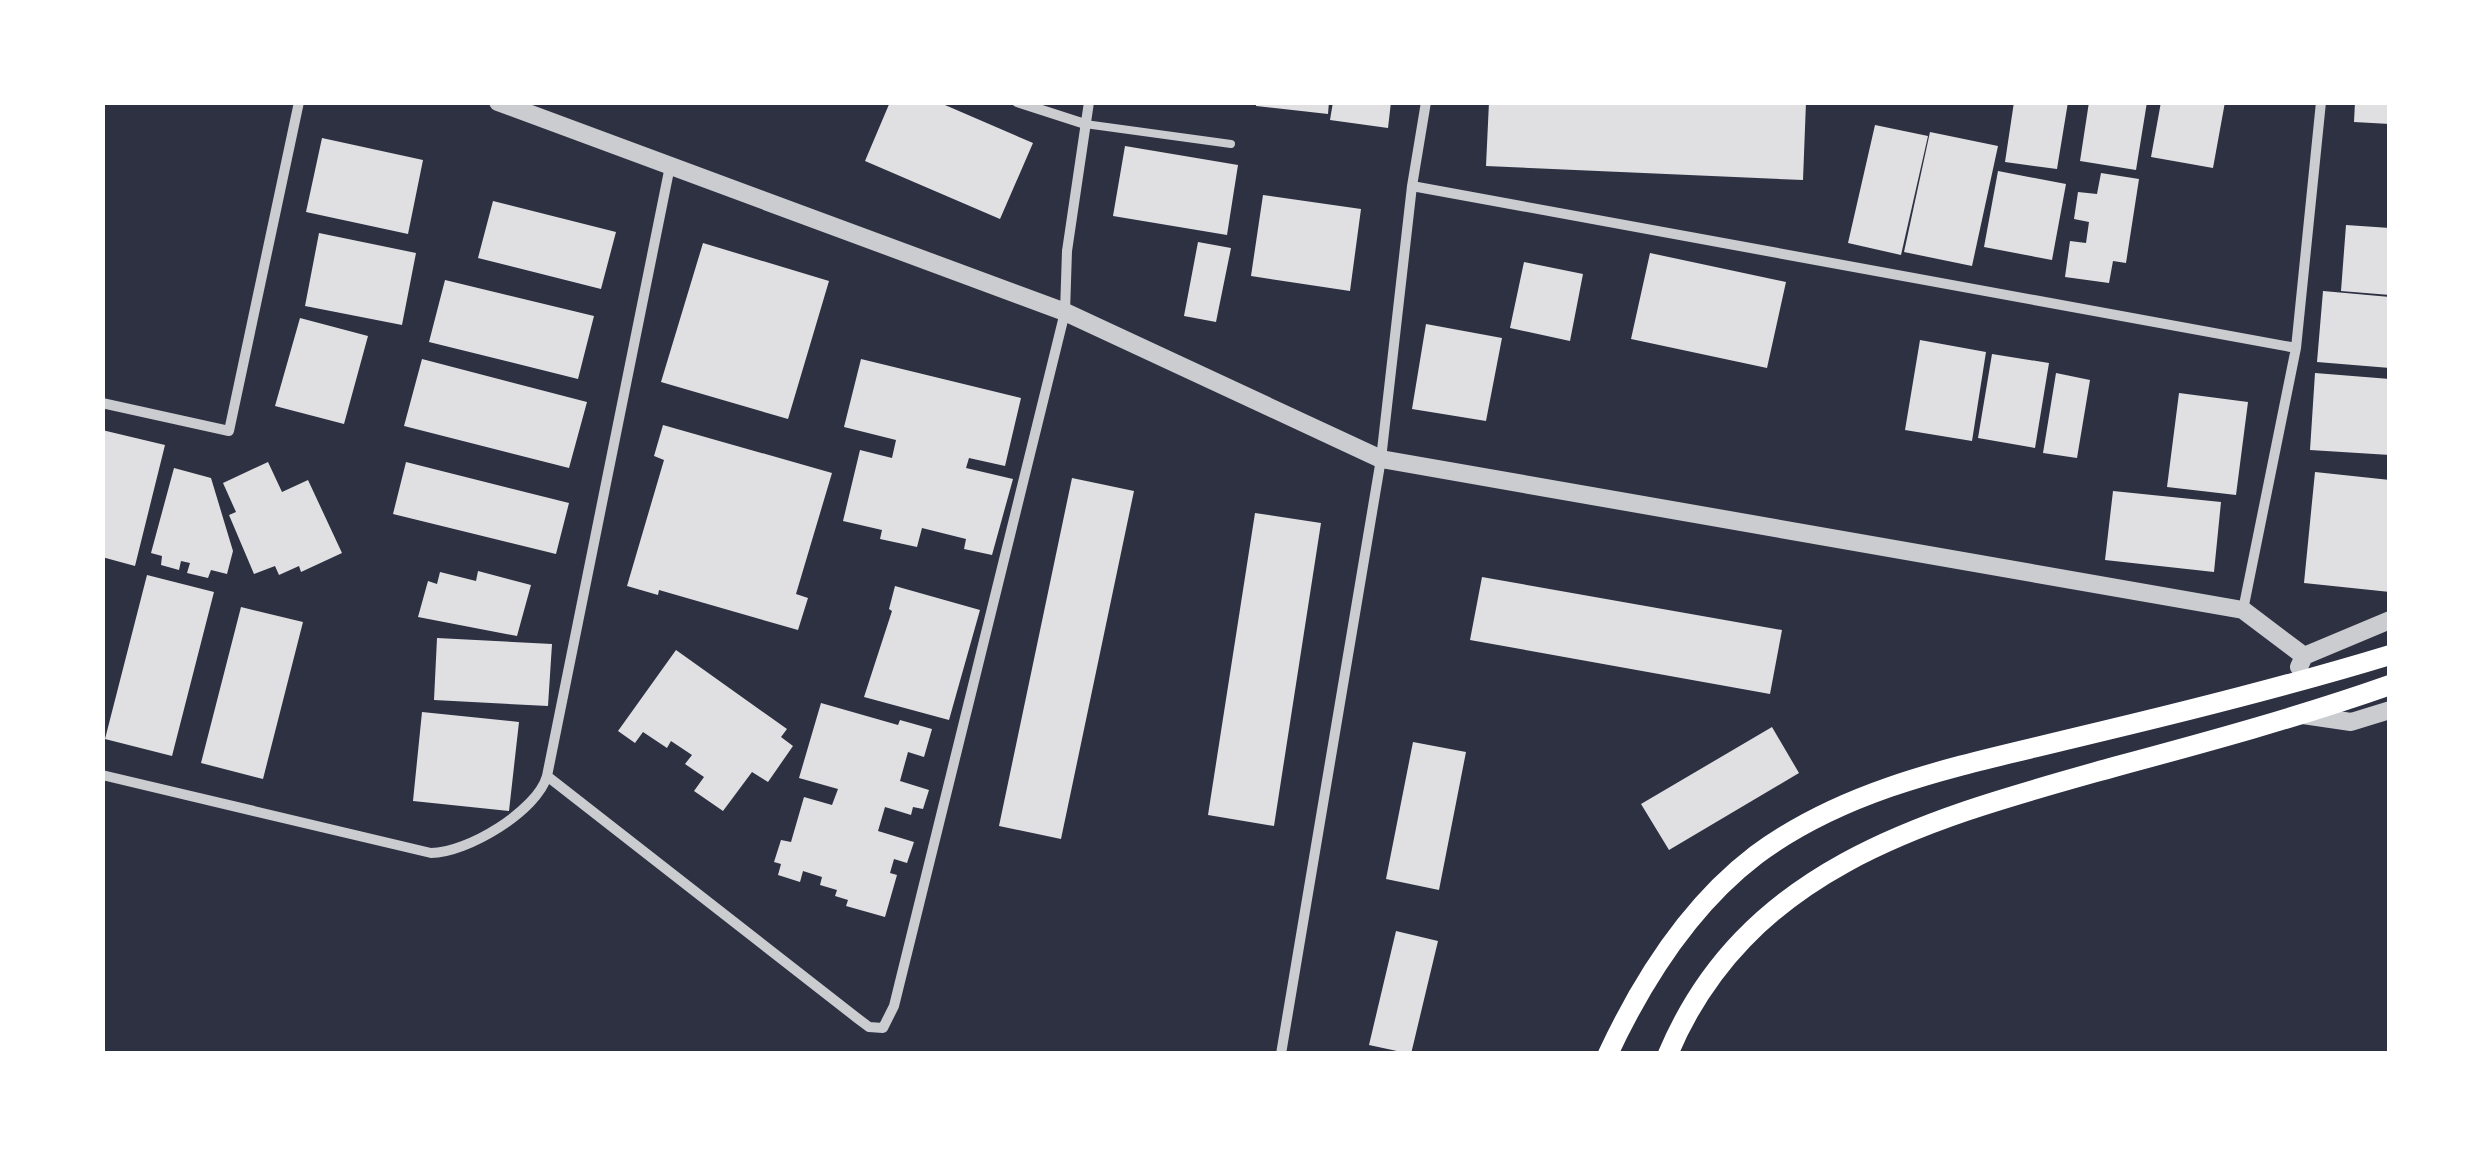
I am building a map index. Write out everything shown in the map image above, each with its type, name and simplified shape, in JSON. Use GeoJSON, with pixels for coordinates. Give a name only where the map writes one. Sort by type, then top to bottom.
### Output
{"type":"FeatureCollection","features":[{"type":"Feature","properties":{"kind":"main road"},"geometry":{"type":"LineString","coordinates":[[1608,1054],[1634,998],[1688,922],[1755,856],[1815,818],[1922,776],[2290,686],[2390,656]]}},
{"type":"Feature","properties":{"kind":"main road"},"geometry":{"type":"LineString","coordinates":[[1668,1054],[1679,1026],[1726,956],[1798,891],[1866,848],[1997,800],[2303,715],[2390,684]]}},
{"type":"Feature","properties":{"kind":"street"},"geometry":{"type":"LineString","coordinates":[[102,403],[229,431],[299,102]]}},
{"type":"Feature","properties":{"kind":"street"},"geometry":{"type":"LineString","coordinates":[[498,102],[1065,312],[1381,459],[2243,610],[2304,656]]}},
{"type":"Feature","properties":{"kind":"street"},"geometry":{"type":"LineString","coordinates":[[1017,102],[1085,124]]}},
{"type":"Feature","properties":{"kind":"street"},"geometry":{"type":"LineString","coordinates":[[547,776],[857,1018],[869,1027],[882,1028],[894,1006],[1065,312],[1067,251],[1089,102]]}},
{"type":"Feature","properties":{"kind":"street"},"geometry":{"type":"LineString","coordinates":[[1281,1054],[1381,459],[1412,186],[1426,102]]}},
{"type":"Feature","properties":{"kind":"street"},"geometry":{"type":"LineString","coordinates":[[2243,610],[2296,348],[2322,102]]}},
{"type":"Feature","properties":{"kind":"street"},"geometry":{"type":"LineString","coordinates":[[102,775],[431,852],[478,840],[534,800],[547,776],[670,165]]}},
{"type":"Feature","properties":{"kind":"street"},"geometry":{"type":"LineString","coordinates":[[1412,186],[2296,348]]}},
{"type":"Feature","properties":{"kind":"street"},"geometry":{"type":"LineString","coordinates":[[2290,686],[2304,656],[2390,620]]}},
{"type":"Feature","properties":{"kind":"street"},"geometry":{"type":"LineString","coordinates":[[2303,715],[2351,722],[2390,710]]}},
{"type":"Feature","properties":{"kind":"lane"},"geometry":{"type":"LineString","coordinates":[[1085,124],[1231,144]]}},
{"type":"Feature","properties":{"kind":"building"},"geometry":{"type":"Polygon","coordinates":[[[890,102],[938,102],[1033,143],[1000,219],[865,161],[890,102]]]}},
{"type":"Feature","properties":{"kind":"building"},"geometry":{"type":"Polygon","coordinates":[[[1256,102],[1329,102],[1328,114],[1256,106],[1256,102]]]}},
{"type":"Feature","properties":{"kind":"building"},"geometry":{"type":"Polygon","coordinates":[[[1333,102],[1391,102],[1388,128],[1330,120],[1333,102]]]}},
{"type":"Feature","properties":{"kind":"building"},"geometry":{"type":"Polygon","coordinates":[[[1489,102],[1806,102],[1803,180],[1486,166],[1489,102]]]}},
{"type":"Feature","properties":{"kind":"building"},"geometry":{"type":"Polygon","coordinates":[[[2014,102],[2068,102],[2057,169],[2005,162],[2014,102]]]}},
{"type":"Feature","properties":{"kind":"building"},"geometry":{"type":"Polygon","coordinates":[[[2089,102],[2147,102],[2136,170],[2080,161],[2089,102]]]}},
{"type":"Feature","properties":{"kind":"building"},"geometry":{"type":"Polygon","coordinates":[[[2161,102],[2225,102],[2213,168],[2151,157],[2161,102]]]}},
{"type":"Feature","properties":{"kind":"building"},"geometry":{"type":"Polygon","coordinates":[[[2355,102],[2390,102],[2390,124],[2354,122],[2355,102]]]}},
{"type":"Feature","properties":{"kind":"building"},"geometry":{"type":"Polygon","coordinates":[[[1875,125],[1928,136],[1901,255],[1848,243],[1875,125]]]}},
{"type":"Feature","properties":{"kind":"building"},"geometry":{"type":"Polygon","coordinates":[[[1930,132],[1998,146],[1972,266],[1904,252],[1930,132]]]}},
{"type":"Feature","properties":{"kind":"building"},"geometry":{"type":"Polygon","coordinates":[[[322,138],[423,160],[408,234],[306,212],[322,138]]]}},
{"type":"Feature","properties":{"kind":"building"},"geometry":{"type":"Polygon","coordinates":[[[1125,146],[1238,165],[1227,235],[1113,216],[1125,146]]]}},
{"type":"Feature","properties":{"kind":"building"},"geometry":{"type":"Polygon","coordinates":[[[1998,171],[2066,184],[2052,260],[1984,247],[1998,171]]]}},
{"type":"Feature","properties":{"kind":"building"},"geometry":{"type":"Polygon","coordinates":[[[2101,173],[2139,179],[2126,263],[2113,261],[2109,283],[2065,277],[2070,241],[2086,243],[2089,222],[2074,219],[2078,192],[2097,194],[2101,173]]]}},
{"type":"Feature","properties":{"kind":"building"},"geometry":{"type":"Polygon","coordinates":[[[1263,195],[1361,209],[1350,291],[1251,276],[1263,195]]]}},
{"type":"Feature","properties":{"kind":"building"},"geometry":{"type":"Polygon","coordinates":[[[493,201],[616,232],[601,289],[478,258],[493,201]]]}},
{"type":"Feature","properties":{"kind":"building"},"geometry":{"type":"Polygon","coordinates":[[[2346,225],[2390,228],[2390,295],[2341,291],[2346,225]]]}},
{"type":"Feature","properties":{"kind":"building"},"geometry":{"type":"Polygon","coordinates":[[[319,233],[416,253],[402,325],[305,306],[319,233]]]}},
{"type":"Feature","properties":{"kind":"building"},"geometry":{"type":"Polygon","coordinates":[[[1198,242],[1231,248],[1216,322],[1184,316],[1198,242]]]}},
{"type":"Feature","properties":{"kind":"building"},"geometry":{"type":"Polygon","coordinates":[[[703,243],[829,281],[788,419],[661,382],[703,243]]]}},
{"type":"Feature","properties":{"kind":"building"},"geometry":{"type":"Polygon","coordinates":[[[1650,253],[1786,282],[1767,368],[1631,339],[1650,253]]]}},
{"type":"Feature","properties":{"kind":"building"},"geometry":{"type":"Polygon","coordinates":[[[1524,262],[1583,274],[1570,341],[1510,328],[1524,262]]]}},
{"type":"Feature","properties":{"kind":"building"},"geometry":{"type":"Polygon","coordinates":[[[445,280],[594,316],[578,379],[429,342],[445,280]]]}},
{"type":"Feature","properties":{"kind":"building"},"geometry":{"type":"Polygon","coordinates":[[[2323,291],[2390,297],[2390,368],[2317,362],[2323,291]]]}},
{"type":"Feature","properties":{"kind":"building"},"geometry":{"type":"Polygon","coordinates":[[[300,318],[368,336],[344,424],[275,406],[300,318]]]}},
{"type":"Feature","properties":{"kind":"building"},"geometry":{"type":"Polygon","coordinates":[[[1426,324],[1502,338],[1486,421],[1412,409],[1426,324]]]}},
{"type":"Feature","properties":{"kind":"building"},"geometry":{"type":"Polygon","coordinates":[[[1920,340],[1986,352],[1972,441],[1905,430],[1920,340]]]}},
{"type":"Feature","properties":{"kind":"building"},"geometry":{"type":"Polygon","coordinates":[[[1992,354],[2049,363],[2035,448],[1978,438],[1992,354]]]}},
{"type":"Feature","properties":{"kind":"building"},"geometry":{"type":"Polygon","coordinates":[[[422,359],[587,402],[569,468],[404,426],[422,359]]]}},
{"type":"Feature","properties":{"kind":"building"},"geometry":{"type":"Polygon","coordinates":[[[861,359],[1021,398],[1005,466],[969,458],[966,468],[1013,479],[992,555],[964,549],[966,539],[922,528],[917,547],[880,539],[882,530],[843,521],[860,450],[892,458],[896,440],[844,427],[861,359]]]}},
{"type":"Feature","properties":{"kind":"building"},"geometry":{"type":"Polygon","coordinates":[[[2056,373],[2090,380],[2077,458],[2043,453],[2056,373]]]}},
{"type":"Feature","properties":{"kind":"building"},"geometry":{"type":"Polygon","coordinates":[[[2315,373],[2390,379],[2390,455],[2310,450],[2315,373]]]}},
{"type":"Feature","properties":{"kind":"building"},"geometry":{"type":"Polygon","coordinates":[[[2179,393],[2248,402],[2236,495],[2167,487],[2179,393]]]}},
{"type":"Feature","properties":{"kind":"building"},"geometry":{"type":"Polygon","coordinates":[[[663,425],[832,473],[796,594],[808,598],[798,630],[659,590],[658,595],[627,586],[664,460],[654,456],[663,425]]]}},
{"type":"Feature","properties":{"kind":"building"},"geometry":{"type":"Polygon","coordinates":[[[102,430],[165,445],[135,566],[102,557],[102,430]]]}},
{"type":"Feature","properties":{"kind":"building"},"geometry":{"type":"Polygon","coordinates":[[[268,462],[282,492],[308,480],[342,553],[301,572],[299,566],[279,575],[275,566],[254,574],[229,515],[236,512],[223,483],[268,462]]]}},
{"type":"Feature","properties":{"kind":"building"},"geometry":{"type":"Polygon","coordinates":[[[406,462],[569,503],[556,554],[393,514],[406,462]]]}},
{"type":"Feature","properties":{"kind":"building"},"geometry":{"type":"Polygon","coordinates":[[[174,468],[211,478],[233,551],[227,574],[211,570],[208,578],[187,573],[190,563],[181,561],[179,570],[161,565],[162,556],[151,553],[174,468]]]}},
{"type":"Feature","properties":{"kind":"building"},"geometry":{"type":"Polygon","coordinates":[[[2315,472],[2390,480],[2390,592],[2304,583],[2315,472]]]}},
{"type":"Feature","properties":{"kind":"building"},"geometry":{"type":"Polygon","coordinates":[[[1072,478],[1134,491],[1061,839],[999,826],[1072,478]]]}},
{"type":"Feature","properties":{"kind":"building"},"geometry":{"type":"Polygon","coordinates":[[[2113,491],[2221,502],[2214,572],[2105,560],[2113,491]]]}},
{"type":"Feature","properties":{"kind":"building"},"geometry":{"type":"Polygon","coordinates":[[[1255,513],[1321,523],[1274,826],[1208,815],[1255,513]]]}},
{"type":"Feature","properties":{"kind":"building"},"geometry":{"type":"Polygon","coordinates":[[[478,571],[531,585],[517,636],[418,617],[428,581],[437,584],[440,572],[476,581],[478,571]]]}},
{"type":"Feature","properties":{"kind":"building"},"geometry":{"type":"Polygon","coordinates":[[[147,575],[214,592],[172,756],[105,739],[147,575]]]}},
{"type":"Feature","properties":{"kind":"building"},"geometry":{"type":"Polygon","coordinates":[[[1482,577],[1782,630],[1770,694],[1470,640],[1482,577]]]}},
{"type":"Feature","properties":{"kind":"building"},"geometry":{"type":"Polygon","coordinates":[[[895,586],[980,610],[949,720],[864,697],[892,611],[889,609],[895,586]]]}},
{"type":"Feature","properties":{"kind":"building"},"geometry":{"type":"Polygon","coordinates":[[[241,607],[303,622],[263,779],[201,763],[241,607]]]}},
{"type":"Feature","properties":{"kind":"building"},"geometry":{"type":"Polygon","coordinates":[[[437,638],[552,644],[548,706],[434,700],[437,638]]]}},
{"type":"Feature","properties":{"kind":"building"},"geometry":{"type":"Polygon","coordinates":[[[676,650],[787,729],[781,737],[793,746],[768,782],[752,772],[723,811],[694,791],[704,777],[685,764],[692,755],[671,741],[667,748],[643,732],[635,743],[618,731],[676,650]]]}},
{"type":"Feature","properties":{"kind":"building"},"geometry":{"type":"Polygon","coordinates":[[[821,703],[898,725],[900,720],[932,729],[924,757],[908,752],[900,781],[929,790],[923,809],[913,807],[911,815],[885,807],[878,831],[914,842],[907,863],[894,859],[890,873],[897,875],[885,917],[846,906],[848,900],[835,896],[837,890],[820,885],[822,877],[803,871],[800,882],[778,875],[781,864],[774,862],[781,840],[791,842],[804,797],[832,805],[838,789],[799,778],[821,703]]]}},
{"type":"Feature","properties":{"kind":"building"},"geometry":{"type":"Polygon","coordinates":[[[422,712],[519,722],[509,811],[413,801],[422,712]]]}},
{"type":"Feature","properties":{"kind":"building"},"geometry":{"type":"Polygon","coordinates":[[[1772,727],[1799,773],[1669,850],[1641,804],[1772,727]]]}},
{"type":"Feature","properties":{"kind":"building"},"geometry":{"type":"Polygon","coordinates":[[[1413,742],[1466,752],[1439,890],[1386,879],[1413,742]]]}},
{"type":"Feature","properties":{"kind":"building"},"geometry":{"type":"Polygon","coordinates":[[[1396,931],[1438,941],[1411,1054],[1369,1045],[1396,931]]]}}]}
